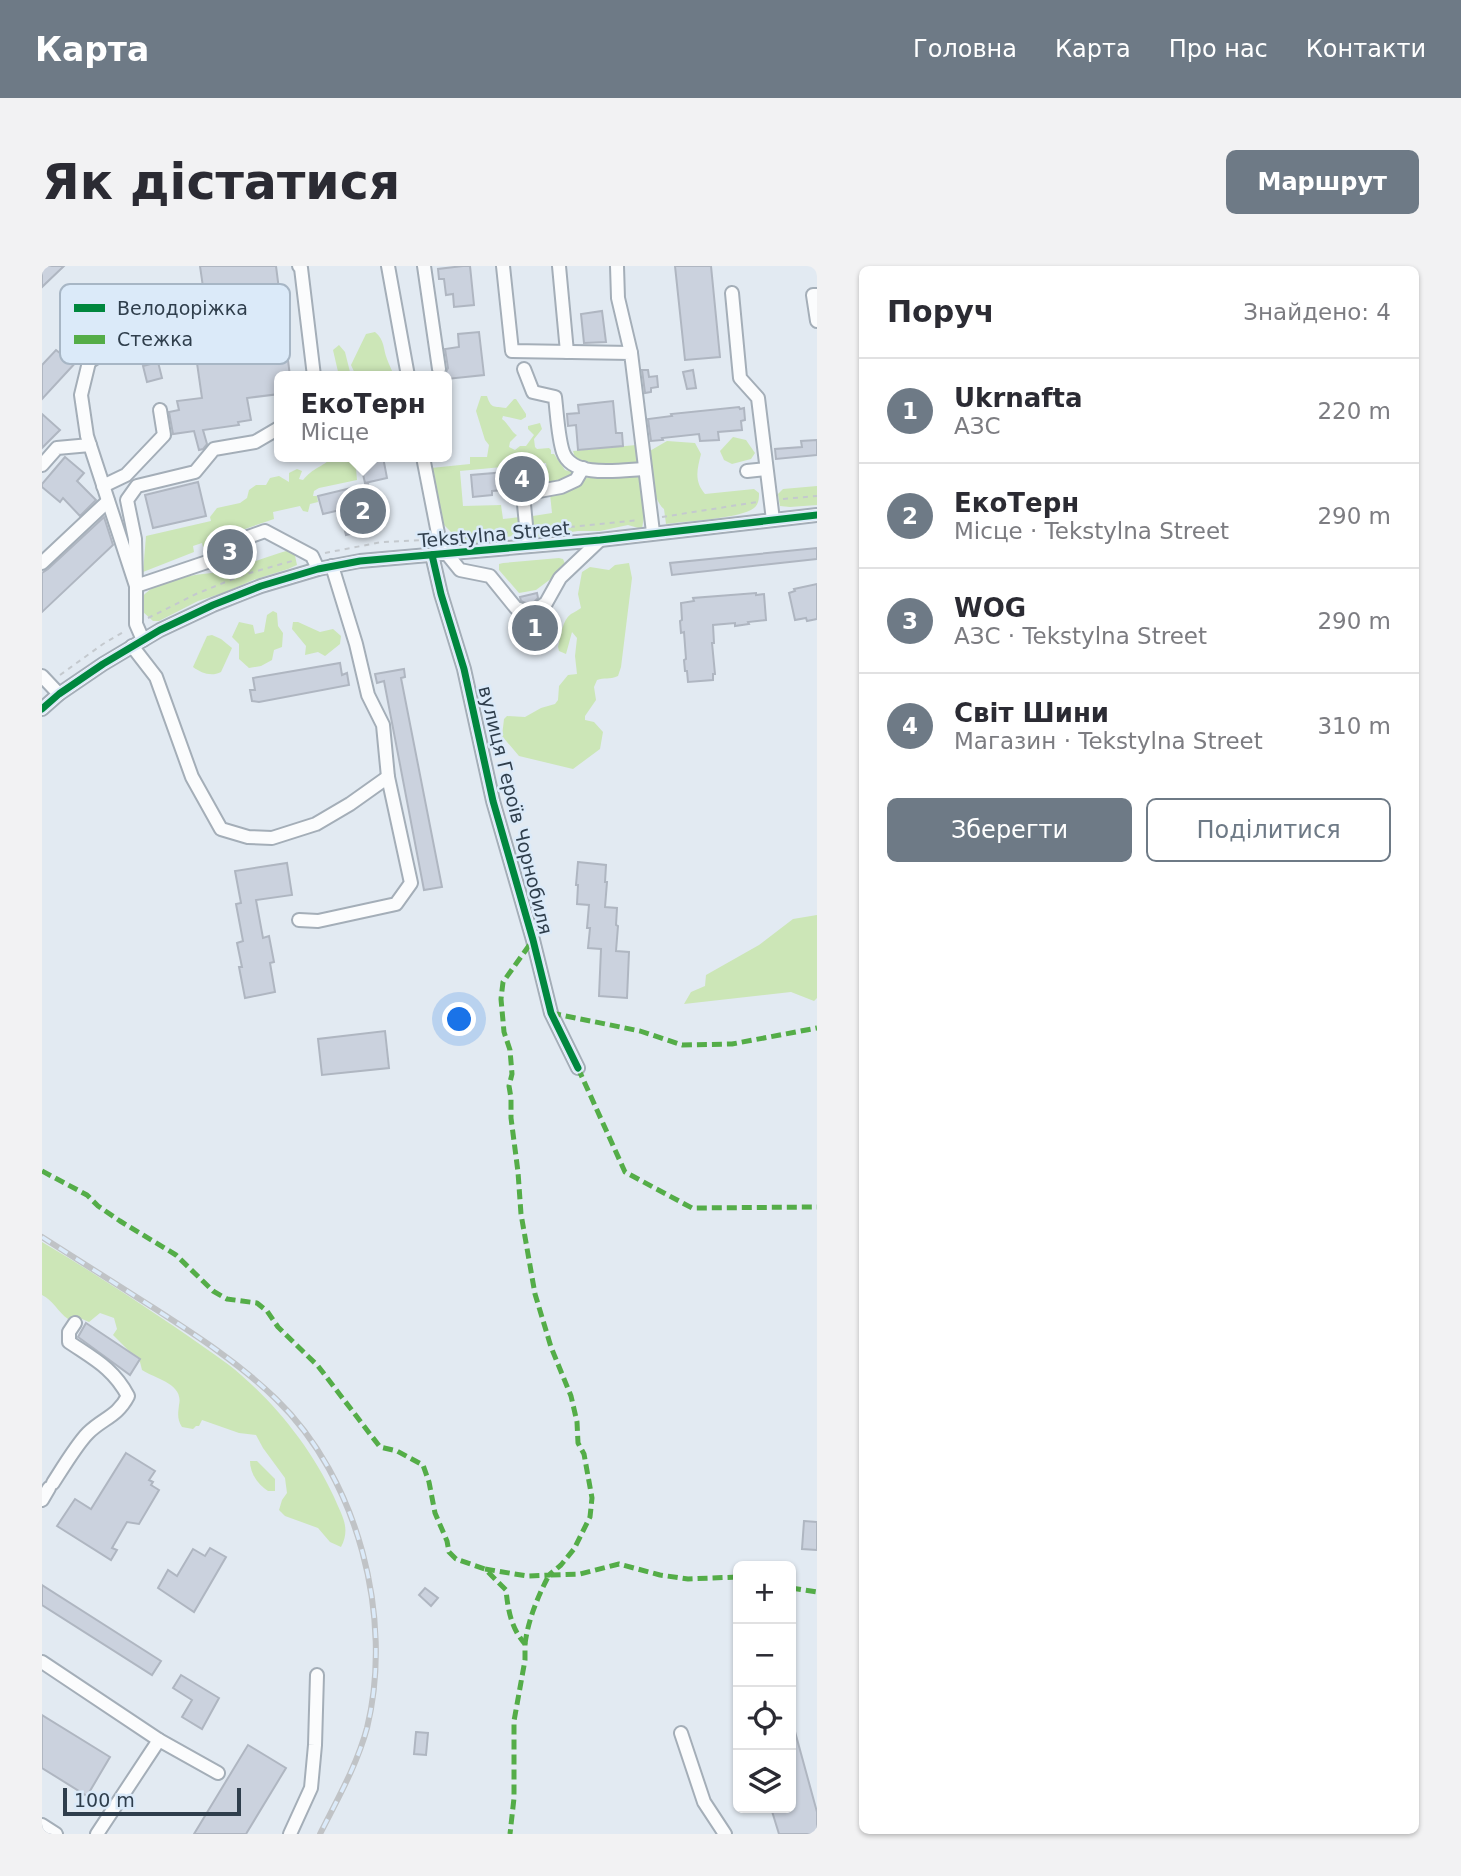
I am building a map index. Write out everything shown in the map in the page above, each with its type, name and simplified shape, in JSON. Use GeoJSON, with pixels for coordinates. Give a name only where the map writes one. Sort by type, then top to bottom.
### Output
{"type":"FeatureCollection","features":[{"type":"Feature","properties":{"kind":"street"},"geometry":{"type":"LineString","coordinates":[[299,266],[313,371]]}},
{"type":"Feature","properties":{"kind":"street"},"geometry":{"type":"LineString","coordinates":[[388,266],[407,371]]}},
{"type":"Feature","properties":{"kind":"street"},"geometry":{"type":"LineString","coordinates":[[424,266],[439,369]]}},
{"type":"Feature","properties":{"kind":"street"},"geometry":{"type":"LineString","coordinates":[[503,266],[512,351],[631,353]]}},
{"type":"Feature","properties":{"kind":"street"},"geometry":{"type":"LineString","coordinates":[[559,266],[567,352]]}},
{"type":"Feature","properties":{"kind":"street"},"geometry":{"type":"LineString","coordinates":[[617,266],[618,298],[631,353],[653,533]]}},
{"type":"Feature","properties":{"kind":"street"},"geometry":{"type":"LineString","coordinates":[[732,293],[740,378],[758,398],[773,520]]}},
{"type":"Feature","properties":{"kind":"street"},"geometry":{"type":"LineString","coordinates":[[817,295],[813,295],[817,321]]}},
{"type":"Feature","properties":{"kind":"street"},"geometry":{"type":"LineString","coordinates":[[89,364],[81,395],[90,444],[136,586]]}},
{"type":"Feature","properties":{"kind":"street"},"geometry":{"type":"LineString","coordinates":[[524,369],[533,392],[555,397],[564,453],[572,465],[593,471],[645,469]]}},
{"type":"Feature","properties":{"kind":"street"},"geometry":{"type":"LineString","coordinates":[[103,486],[126,475],[164,435],[160,410]]}},
{"type":"Feature","properties":{"kind":"street"},"geometry":{"type":"LineString","coordinates":[[274,431],[254,442],[214,449],[195,472],[138,486],[127,500],[135,538],[138,643],[156,677],[192,777],[221,830],[248,837],[272,838],[316,824],[388,777]]}},
{"type":"Feature","properties":{"kind":"street"},"geometry":{"type":"LineString","coordinates":[[42,465],[57,448],[90,444]]}},
{"type":"Feature","properties":{"kind":"street","name":"вулиця Героїв Чорнобиля"},"geometry":{"type":"LineString","coordinates":[[424,462],[441,555],[440,594],[464,669],[493,801],[551,1013],[578,1068]]}},
{"type":"Feature","properties":{"kind":"street"},"geometry":{"type":"LineString","coordinates":[[528,546],[523,494],[561,487],[576,480],[583,468]]}},
{"type":"Feature","properties":{"kind":"street"},"geometry":{"type":"LineString","coordinates":[[747,471],[766,469]]}},
{"type":"Feature","properties":{"kind":"street"},"geometry":{"type":"LineString","coordinates":[[42,563],[108,501]]}},
{"type":"Feature","properties":{"kind":"street","name":"Tekstylna Street"},"geometry":{"type":"LineString","coordinates":[[42,709],[59,694],[138,643],[261,586],[318,569],[359,561],[600,540],[817,515]]}},
{"type":"Feature","properties":{"kind":"street"},"geometry":{"type":"LineString","coordinates":[[226,545],[265,531],[312,556],[318,569]]}},
{"type":"Feature","properties":{"kind":"street"},"geometry":{"type":"LineString","coordinates":[[540,607],[546,603],[560,579],[600,540]]}},
{"type":"Feature","properties":{"kind":"street"},"geometry":{"type":"LineString","coordinates":[[441,555],[460,570],[490,576],[516,608],[522,610]]}},
{"type":"Feature","properties":{"kind":"street"},"geometry":{"type":"LineString","coordinates":[[136,586],[219,558]]}},
{"type":"Feature","properties":{"kind":"street"},"geometry":{"type":"LineString","coordinates":[[299,920],[317,922],[396,904],[411,883],[388,777],[383,725],[368,695],[356,644],[332,566]]}},
{"type":"Feature","properties":{"kind":"street"},"geometry":{"type":"LineString","coordinates":[[45,680],[59,694]]}},
{"type":"Feature","properties":{"kind":"street"},"geometry":{"type":"LineString","coordinates":[[48,1490],[88,1433],[122,1408],[128,1396],[109,1369],[69,1342],[69,1332],[75,1323]]}},
{"type":"Feature","properties":{"kind":"street"},"geometry":{"type":"LineString","coordinates":[[42,1662],[159,1740],[218,1773]]}},
{"type":"Feature","properties":{"kind":"street"},"geometry":{"type":"LineString","coordinates":[[290,1834],[311,1788],[317,1675]]}},
{"type":"Feature","properties":{"kind":"street"},"geometry":{"type":"LineString","coordinates":[[681,1732],[704,1802],[725,1834]]}},
{"type":"Feature","properties":{"kind":"street"},"geometry":{"type":"LineString","coordinates":[[97,1834],[159,1740]]}},
{"type":"Feature","properties":{"kind":"street"},"geometry":{"type":"LineString","coordinates":[[42,1825],[56,1834]]}},
{"type":"Feature","properties":{"kind":"path"},"geometry":{"type":"LineString","coordinates":[[439,539],[651,519],[770,500],[817,496]]}},
{"type":"Feature","properties":{"kind":"path"},"geometry":{"type":"LineString","coordinates":[[45,680],[136,624]]}},
{"type":"Feature","properties":{"kind":"green space"},"geometry":{"type":"Polygon","coordinates":[[[375,332],[378,335],[392,371],[354,371],[351,365],[366,334],[375,332]]]}},
{"type":"Feature","properties":{"kind":"green space"},"geometry":{"type":"Polygon","coordinates":[[[339,345],[345,352],[350,371],[338,371],[333,350],[339,345]]]}},
{"type":"Feature","properties":{"kind":"green space"},"geometry":{"type":"Polygon","coordinates":[[[481,396],[487,396],[494,406],[506,408],[516,399],[526,417],[521,420],[503,416],[502,419],[517,435],[509,447],[515,450],[526,446],[534,435],[528,426],[540,423],[542,429],[534,439],[535,447],[549,448],[565,470],[572,472],[574,476],[549,483],[546,463],[460,471],[463,506],[501,505],[503,519],[520,517],[518,534],[471,545],[460,541],[443,524],[431,468],[470,464],[470,457],[487,457],[489,445],[476,411],[481,396]]]}},
{"type":"Feature","properties":{"kind":"green space"},"geometry":{"type":"Polygon","coordinates":[[[733,437],[746,440],[755,453],[751,459],[732,464],[724,460],[720,451],[733,437]]]}},
{"type":"Feature","properties":{"kind":"green space"},"geometry":{"type":"Polygon","coordinates":[[[667,441],[695,443],[701,454],[698,480],[705,494],[754,489],[759,493],[756,506],[737,515],[666,524],[664,509],[652,482],[648,452],[667,441]]]}},
{"type":"Feature","properties":{"kind":"green space"},"geometry":{"type":"Polygon","coordinates":[[[636,445],[640,462],[597,465],[575,458],[573,451],[636,445]]]}},
{"type":"Feature","properties":{"kind":"green space"},"geometry":{"type":"Polygon","coordinates":[[[355,462],[357,480],[314,491],[313,496],[317,496],[318,502],[310,504],[308,512],[303,511],[300,506],[273,512],[274,519],[227,535],[206,547],[203,547],[202,543],[193,546],[194,552],[143,572],[146,536],[211,521],[210,517],[217,508],[240,503],[256,485],[266,485],[270,478],[279,476],[289,482],[289,473],[297,469],[302,471],[299,479],[303,480],[325,463],[355,462]]]}},
{"type":"Feature","properties":{"kind":"green space"},"geometry":{"type":"Polygon","coordinates":[[[591,475],[639,476],[645,509],[642,529],[628,525],[600,531],[537,537],[532,534],[533,516],[552,513],[550,494],[569,490],[591,475]]]}},
{"type":"Feature","properties":{"kind":"green space"},"geometry":{"type":"Polygon","coordinates":[[[817,486],[817,505],[780,506],[778,494],[783,489],[817,486]]]}},
{"type":"Feature","properties":{"kind":"green space"},"geometry":{"type":"Polygon","coordinates":[[[294,551],[297,565],[288,569],[198,601],[159,621],[153,621],[142,611],[141,598],[161,584],[184,577],[233,569],[294,551]]]}},
{"type":"Feature","properties":{"kind":"green space"},"geometry":{"type":"Polygon","coordinates":[[[563,559],[566,566],[564,569],[536,590],[519,593],[499,570],[499,564],[503,563],[563,559]]]}},
{"type":"Feature","properties":{"kind":"green space"},"geometry":{"type":"Polygon","coordinates":[[[629,563],[632,578],[621,667],[618,676],[597,680],[594,687],[596,700],[585,716],[585,720],[594,722],[603,732],[600,749],[573,769],[519,756],[502,736],[504,719],[507,716],[525,717],[555,704],[559,686],[568,675],[577,674],[577,638],[572,632],[566,654],[559,651],[558,647],[566,620],[581,608],[578,594],[582,572],[590,567],[609,570],[615,565],[629,563]]]}},
{"type":"Feature","properties":{"kind":"green space"},"geometry":{"type":"Polygon","coordinates":[[[273,611],[277,613],[278,626],[283,633],[282,647],[274,650],[272,660],[249,668],[239,659],[239,644],[232,637],[239,622],[253,625],[255,634],[264,632],[267,615],[273,611]]]}},
{"type":"Feature","properties":{"kind":"green space"},"geometry":{"type":"Polygon","coordinates":[[[293,622],[320,632],[333,629],[341,636],[340,644],[325,656],[318,652],[305,655],[306,646],[292,629],[293,622]]]}},
{"type":"Feature","properties":{"kind":"green space"},"geometry":{"type":"Polygon","coordinates":[[[212,635],[232,648],[221,672],[203,673],[193,667],[207,636],[212,635]]]}},
{"type":"Feature","properties":{"kind":"green space"},"geometry":{"type":"Polygon","coordinates":[[[817,915],[817,998],[814,1001],[791,992],[684,1004],[691,992],[705,986],[706,975],[759,945],[793,919],[817,915]]]}},
{"type":"Feature","properties":{"kind":"green space"},"geometry":{"type":"Polygon","coordinates":[[[42,1242],[193,1340],[229,1365],[260,1393],[302,1442],[325,1478],[344,1522],[345,1534],[341,1547],[330,1542],[318,1528],[285,1516],[279,1510],[287,1493],[285,1478],[256,1435],[239,1433],[202,1420],[199,1426],[193,1429],[182,1427],[178,1416],[177,1392],[168,1383],[142,1370],[140,1362],[113,1335],[117,1329],[114,1318],[100,1313],[89,1322],[75,1316],[68,1319],[42,1295],[42,1242]]]}},
{"type":"Feature","properties":{"kind":"green space"},"geometry":{"type":"Polygon","coordinates":[[[250,1461],[257,1461],[275,1479],[275,1491],[268,1491],[258,1482],[251,1470],[250,1461]]]}},
{"type":"Feature","properties":{"kind":"building"},"geometry":{"type":"Polygon","coordinates":[[[42,266],[64,266],[42,287],[42,266]]]}},
{"type":"Feature","properties":{"kind":"building"},"geometry":{"type":"Polygon","coordinates":[[[200,266],[276,266],[278,284],[203,284],[200,266]]]}},
{"type":"Feature","properties":{"kind":"building"},"geometry":{"type":"Polygon","coordinates":[[[470,266],[474,305],[454,307],[453,294],[446,295],[444,279],[439,279],[438,269],[470,266]]]}},
{"type":"Feature","properties":{"kind":"building"},"geometry":{"type":"Polygon","coordinates":[[[675,266],[711,266],[720,357],[685,360],[675,266]]]}},
{"type":"Feature","properties":{"kind":"building"},"geometry":{"type":"Polygon","coordinates":[[[602,311],[606,342],[584,343],[581,314],[602,311]]]}},
{"type":"Feature","properties":{"kind":"building"},"geometry":{"type":"Polygon","coordinates":[[[479,332],[484,375],[452,378],[452,371],[446,371],[445,349],[459,347],[458,334],[479,332]]]}},
{"type":"Feature","properties":{"kind":"building"},"geometry":{"type":"Polygon","coordinates":[[[56,350],[60,353],[60,364],[74,364],[42,399],[42,365],[56,350]]]}},
{"type":"Feature","properties":{"kind":"building"},"geometry":{"type":"Polygon","coordinates":[[[158,364],[162,378],[147,382],[143,366],[158,364]]]}},
{"type":"Feature","properties":{"kind":"building"},"geometry":{"type":"Polygon","coordinates":[[[197,364],[288,364],[289,371],[274,371],[274,395],[247,398],[251,420],[238,422],[239,425],[203,430],[207,444],[199,450],[194,431],[173,434],[169,412],[179,410],[177,401],[202,398],[197,364]]]}},
{"type":"Feature","properties":{"kind":"building"},"geometry":{"type":"Polygon","coordinates":[[[642,370],[648,370],[649,377],[657,376],[658,387],[651,388],[651,392],[645,393],[642,370]]]}},
{"type":"Feature","properties":{"kind":"building"},"geometry":{"type":"Polygon","coordinates":[[[693,370],[696,388],[687,389],[683,372],[693,370]]]}},
{"type":"Feature","properties":{"kind":"building"},"geometry":{"type":"Polygon","coordinates":[[[613,401],[616,433],[622,433],[623,446],[578,450],[576,425],[568,426],[567,414],[579,413],[578,405],[613,401]]]}},
{"type":"Feature","properties":{"kind":"building"},"geometry":{"type":"Polygon","coordinates":[[[744,408],[742,430],[718,432],[719,440],[700,441],[699,434],[651,441],[648,419],[744,408]]]}},
{"type":"Feature","properties":{"kind":"building"},"geometry":{"type":"Polygon","coordinates":[[[42,414],[60,430],[42,448],[42,414]]]}},
{"type":"Feature","properties":{"kind":"building"},"geometry":{"type":"Polygon","coordinates":[[[817,440],[817,455],[776,459],[775,449],[802,447],[801,441],[817,440]]]}},
{"type":"Feature","properties":{"kind":"building"},"geometry":{"type":"Polygon","coordinates":[[[65,457],[84,473],[77,481],[96,500],[80,516],[63,498],[60,502],[42,487],[65,457]]]}},
{"type":"Feature","properties":{"kind":"building"},"geometry":{"type":"Polygon","coordinates":[[[360,462],[384,462],[387,478],[365,483],[360,462]]]}},
{"type":"Feature","properties":{"kind":"building"},"geometry":{"type":"Polygon","coordinates":[[[543,464],[544,481],[523,484],[516,489],[492,491],[492,495],[473,497],[471,475],[506,472],[505,467],[543,464]]]}},
{"type":"Feature","properties":{"kind":"building"},"geometry":{"type":"Polygon","coordinates":[[[198,482],[206,516],[153,528],[145,495],[198,482]]]}},
{"type":"Feature","properties":{"kind":"building"},"geometry":{"type":"Polygon","coordinates":[[[368,484],[379,527],[346,535],[340,510],[323,514],[318,496],[368,484]]]}},
{"type":"Feature","properties":{"kind":"building"},"geometry":{"type":"Polygon","coordinates":[[[104,517],[113,545],[42,612],[42,573],[104,517]]]}},
{"type":"Feature","properties":{"kind":"building"},"geometry":{"type":"Polygon","coordinates":[[[248,546],[247,554],[243,558],[228,559],[226,554],[248,546]]]}},
{"type":"Feature","properties":{"kind":"building"},"geometry":{"type":"Polygon","coordinates":[[[817,548],[817,559],[672,575],[670,563],[817,548]]]}},
{"type":"Feature","properties":{"kind":"building"},"geometry":{"type":"Polygon","coordinates":[[[817,584],[817,619],[795,620],[789,593],[795,591],[794,589],[817,584]]]}},
{"type":"Feature","properties":{"kind":"building"},"geometry":{"type":"Polygon","coordinates":[[[537,593],[538,598],[531,608],[536,614],[542,615],[548,646],[530,650],[524,618],[530,613],[530,608],[520,597],[537,593]]]}},
{"type":"Feature","properties":{"kind":"building"},"geometry":{"type":"Polygon","coordinates":[[[764,594],[766,620],[735,626],[735,623],[713,625],[713,680],[688,682],[684,660],[684,632],[681,633],[681,603],[694,601],[693,598],[764,594]]]}},
{"type":"Feature","properties":{"kind":"building"},"geometry":{"type":"Polygon","coordinates":[[[340,663],[342,675],[347,673],[349,685],[259,702],[252,701],[250,690],[255,690],[253,678],[340,663]]]}},
{"type":"Feature","properties":{"kind":"building"},"geometry":{"type":"Polygon","coordinates":[[[404,669],[405,677],[401,678],[442,887],[424,890],[384,681],[377,683],[375,674],[404,669]]]}},
{"type":"Feature","properties":{"kind":"building"},"geometry":{"type":"Polygon","coordinates":[[[578,862],[606,865],[605,907],[617,908],[616,951],[629,952],[627,998],[599,996],[601,949],[588,948],[589,905],[577,904],[578,862]]]}},
{"type":"Feature","properties":{"kind":"building"},"geometry":{"type":"Polygon","coordinates":[[[287,863],[292,895],[256,900],[263,938],[269,936],[274,962],[270,963],[275,992],[245,998],[237,943],[243,941],[236,904],[241,903],[235,871],[287,863]]]}},
{"type":"Feature","properties":{"kind":"building"},"geometry":{"type":"Polygon","coordinates":[[[385,1031],[389,1068],[322,1075],[318,1039],[385,1031]]]}},
{"type":"Feature","properties":{"kind":"building"},"geometry":{"type":"Polygon","coordinates":[[[86,1323],[140,1359],[130,1375],[78,1337],[86,1323]]]}},
{"type":"Feature","properties":{"kind":"building"},"geometry":{"type":"Polygon","coordinates":[[[126,1453],[155,1471],[149,1480],[153,1482],[151,1485],[159,1490],[139,1524],[127,1522],[112,1548],[117,1550],[111,1560],[57,1526],[75,1499],[91,1509],[126,1453]]]}},
{"type":"Feature","properties":{"kind":"building"},"geometry":{"type":"Polygon","coordinates":[[[804,1521],[817,1522],[817,1550],[802,1549],[804,1521]]]}},
{"type":"Feature","properties":{"kind":"building"},"geometry":{"type":"Polygon","coordinates":[[[210,1548],[226,1557],[194,1612],[158,1588],[168,1570],[177,1576],[193,1549],[205,1556],[210,1548]]]}},
{"type":"Feature","properties":{"kind":"building"},"geometry":{"type":"Polygon","coordinates":[[[42,1585],[161,1661],[152,1675],[42,1605],[42,1585]]]}},
{"type":"Feature","properties":{"kind":"building"},"geometry":{"type":"Polygon","coordinates":[[[425,1588],[438,1598],[431,1606],[419,1595],[425,1588]]]}},
{"type":"Feature","properties":{"kind":"building"},"geometry":{"type":"Polygon","coordinates":[[[181,1675],[219,1698],[202,1729],[182,1717],[192,1700],[173,1688],[181,1675]]]}},
{"type":"Feature","properties":{"kind":"building"},"geometry":{"type":"Polygon","coordinates":[[[42,1715],[110,1757],[87,1796],[42,1768],[42,1715]]]}},
{"type":"Feature","properties":{"kind":"building"},"geometry":{"type":"Polygon","coordinates":[[[416,1732],[428,1733],[426,1755],[414,1754],[416,1732]]]}},
{"type":"Feature","properties":{"kind":"building"},"geometry":{"type":"Polygon","coordinates":[[[796,1735],[817,1812],[817,1834],[779,1834],[773,1813],[796,1813],[796,1735]]]}},
{"type":"Feature","properties":{"kind":"building"},"geometry":{"type":"Polygon","coordinates":[[[248,1745],[286,1768],[246,1834],[194,1834],[248,1745]]]}},
{"type":"Feature","properties":{"kind":"railway"},"geometry":{"type":"LineString","coordinates":[[42,1237],[231,1361],[276,1399],[305,1431],[329,1468],[348,1509],[362,1552],[372,1596],[376,1641],[374,1686],[363,1742],[320,1834]]}},
{"type":"Feature","properties":{"kind":"marked path"},"geometry":{"type":"LineString","coordinates":[[485,1569],[527,1576],[549,1575],[574,1549],[590,1517],[592,1498],[584,1454],[578,1443],[577,1422],[571,1396],[551,1347],[535,1294],[521,1214],[511,1118],[510,1050],[504,1032],[501,999],[503,982],[533,940]]}},
{"type":"Feature","properties":{"kind":"marked path"},"geometry":{"type":"LineString","coordinates":[[551,1013],[640,1031],[682,1045],[732,1044],[817,1028]]}},
{"type":"Feature","properties":{"kind":"marked path"},"geometry":{"type":"LineString","coordinates":[[578,1068],[625,1172],[692,1208],[817,1207]]}},
{"type":"Feature","properties":{"kind":"marked path"},"geometry":{"type":"LineString","coordinates":[[42,1171],[87,1195],[120,1221],[176,1255],[213,1291],[227,1299],[257,1303],[318,1366],[380,1447],[397,1451],[423,1465],[435,1513],[449,1552],[456,1559],[485,1569],[506,1590],[511,1618],[516,1632],[525,1644],[525,1660],[514,1721],[514,1798],[510,1834]]}},
{"type":"Feature","properties":{"kind":"marked path"},"geometry":{"type":"LineString","coordinates":[[525,1644],[534,1608],[549,1575],[580,1574],[619,1564],[688,1579],[733,1577]]}},
{"type":"Feature","properties":{"kind":"marked path"},"geometry":{"type":"LineString","coordinates":[[796,1589],[817,1592]]}},
{"type":"Feature","properties":{"kind":"cycle path"},"geometry":{"type":"LineString","coordinates":[[42,709],[103,664],[160,630],[261,586],[318,569],[360,561],[600,540],[817,515]]}},
{"type":"Feature","properties":{"kind":"cycle path"},"geometry":{"type":"LineString","coordinates":[[432,555],[464,669],[493,801],[551,1013],[578,1068]]}},
{"type":"Feature","properties":{"kind":"place","name":"Світ Шини"},"geometry":{"type":"Point","coordinates":[522,479]}},
{"type":"Feature","properties":{"kind":"place","name":"ЕкоТерн"},"geometry":{"type":"Point","coordinates":[363,511]}},
{"type":"Feature","properties":{"kind":"place","name":"WOG"},"geometry":{"type":"Point","coordinates":[230,552]}},
{"type":"Feature","properties":{"kind":"place","name":"Ukrnafta"},"geometry":{"type":"Point","coordinates":[535,628]}}]}
